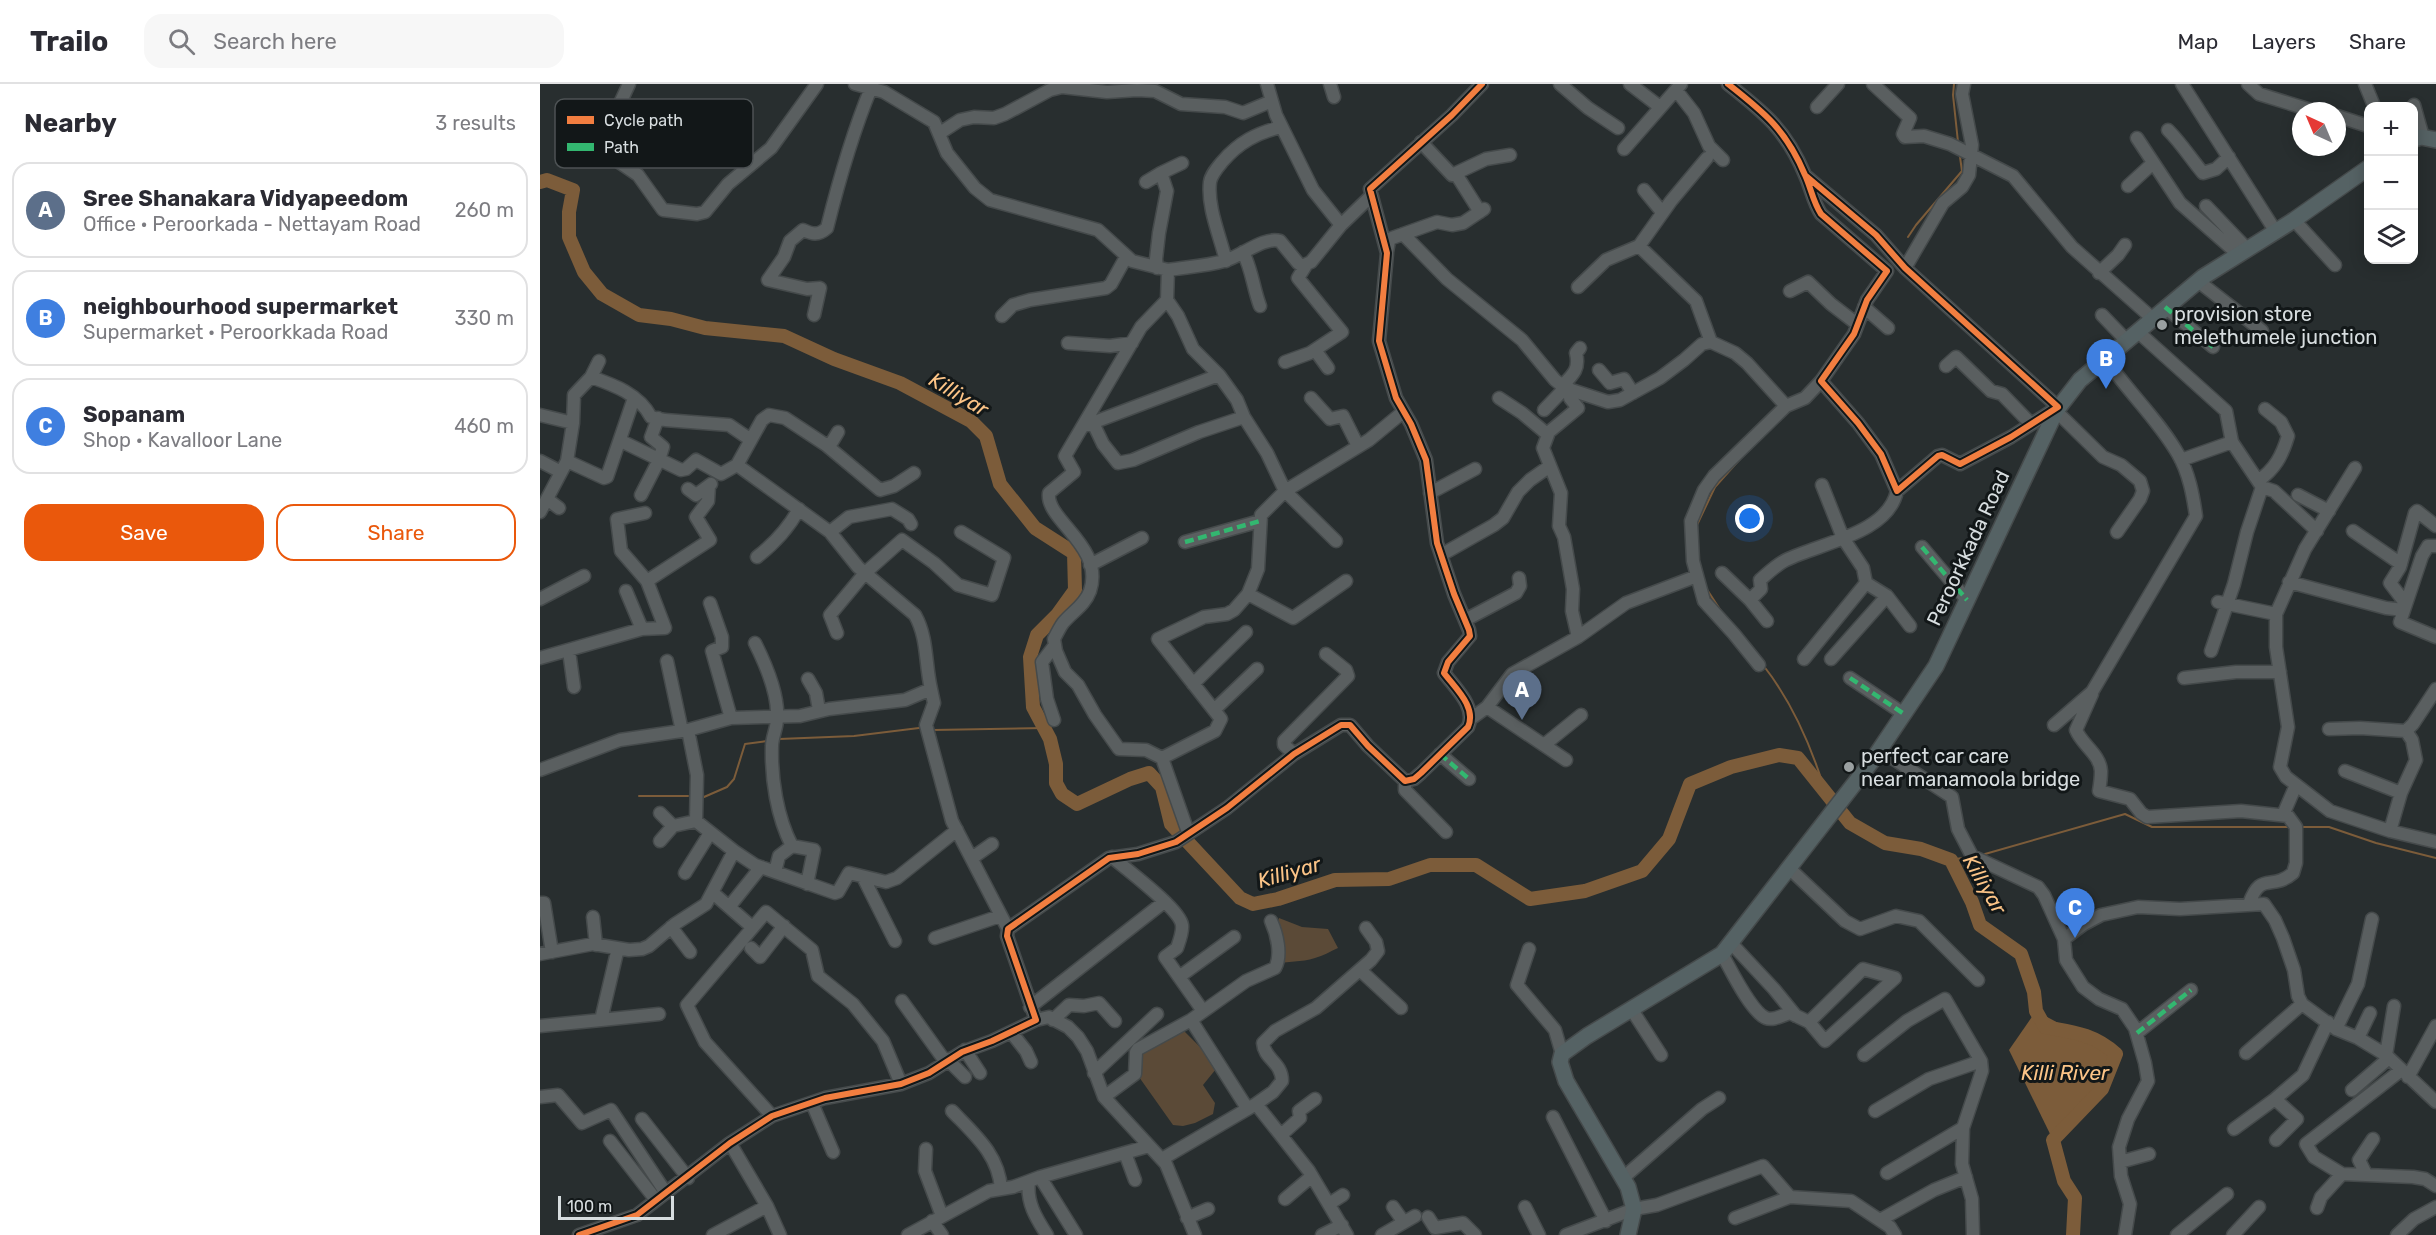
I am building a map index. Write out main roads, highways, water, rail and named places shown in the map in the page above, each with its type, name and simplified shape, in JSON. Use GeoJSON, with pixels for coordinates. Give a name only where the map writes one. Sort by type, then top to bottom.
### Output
{"type":"FeatureCollection","features":[{"type":"Feature","properties":{"kind":"main road","name":"Peroorkkada Road"},"geometry":{"type":"LineString","coordinates":[[1628,1235],[1634,1209],[1623,1178],[1566,1081],[1560,1062],[1562,1054],[1587,1035],[1632,1010],[1727,949],[1790,869],[1880,750],[1936,666],[2057,409],[2080,380],[2198,281],[2276,232],[2364,171]]}},
{"type":"Feature","properties":{"kind":"water","name":"Killi River"},"geometry":{"type":"Polygon","coordinates":[[[2036,1011],[2116,1054],[2102,1089],[2053,1140],[2009,1050],[2036,1011]]]}},
{"type":"Feature","properties":{"kind":"waterway"},"geometry":{"type":"LineString","coordinates":[[1954,84],[1958,142]]}},
{"type":"Feature","properties":{"kind":"waterway"},"geometry":{"type":"LineString","coordinates":[[1908,237],[1962,171],[1960,157]]}},
{"type":"Feature","properties":{"kind":"waterway","name":"Killiyar"},"geometry":{"type":"LineString","coordinates":[[540,182],[547,180],[573,190],[569,212],[569,237],[584,272],[602,294],[639,315],[671,319],[705,328],[784,336],[834,359],[900,383],[971,421],[986,436],[1000,484],[1035,528],[1074,553],[1075,590],[1057,615],[1037,635],[1030,657],[1033,707],[1050,739],[1056,764],[1056,783],[1062,794],[1077,804],[1130,779],[1149,773],[1162,787],[1171,824],[1240,898],[1253,904],[1278,899],[1335,880],[1389,879],[1430,865],[1476,865],[1530,899],[1585,891],[1642,871],[1669,839],[1690,784],[1731,767],[1779,755],[1798,758],[1850,823],[1885,843],[1921,849],[1951,860],[1972,902],[1980,925],[2021,954],[2034,992],[2036,1011],[2045,1027],[2074,1032],[2091,1038],[2116,1054],[2102,1089],[2053,1140],[2064,1181],[2075,1198],[2073,1235]]}},
{"type":"Feature","properties":{"kind":"waterway"},"geometry":{"type":"LineString","coordinates":[[1845,357],[1855,342]]}},
{"type":"Feature","properties":{"kind":"waterway"},"geometry":{"type":"LineString","coordinates":[[1696,527],[1715,487],[1740,459]]}},
{"type":"Feature","properties":{"kind":"waterway"},"geometry":{"type":"LineString","coordinates":[[1706,588],[1721,611]]}},
{"type":"Feature","properties":{"kind":"waterway"},"geometry":{"type":"LineString","coordinates":[[1763,665],[1774,679],[1800,725],[1825,791]]}},
{"type":"Feature","properties":{"kind":"waterway"},"geometry":{"type":"LineString","coordinates":[[779,739],[854,736],[919,728]]}},
{"type":"Feature","properties":{"kind":"waterway"},"geometry":{"type":"LineString","coordinates":[[933,730],[1045,728]]}},
{"type":"Feature","properties":{"kind":"waterway"},"geometry":{"type":"LineString","coordinates":[[704,797],[727,787],[734,779],[745,744],[767,741]]}},
{"type":"Feature","properties":{"kind":"waterway"},"geometry":{"type":"LineString","coordinates":[[639,796],[688,796]]}},
{"type":"Feature","properties":{"kind":"waterway"},"geometry":{"type":"LineString","coordinates":[[1985,854],[2125,814],[2152,827],[2290,827]]}},
{"type":"Feature","properties":{"kind":"waterway"},"geometry":{"type":"LineString","coordinates":[[2303,827],[2329,827],[2376,843],[2436,858]]}},
{"type":"Feature","properties":{"kind":"waterway"},"geometry":{"type":"LineString","coordinates":[[1951,860],[1962,858]]}},
{"type":"Feature","properties":{"kind":"place","name":"provision store melethumele junction"},"geometry":{"type":"Point","coordinates":[2162,325]}},
{"type":"Feature","properties":{"kind":"place","name":"neighbourhood supermarket"},"geometry":{"type":"Point","coordinates":[2106,389]}},
{"type":"Feature","properties":{"kind":"place","name":"Sree Shanakara Vidyapeedom"},"geometry":{"type":"Point","coordinates":[1522,720]}},
{"type":"Feature","properties":{"kind":"place","name":"perfect car care near manamoola bridge"},"geometry":{"type":"Point","coordinates":[1849,767]}},
{"type":"Feature","properties":{"kind":"place","name":"Sopanam"},"geometry":{"type":"Point","coordinates":[2075,938]}}]}
